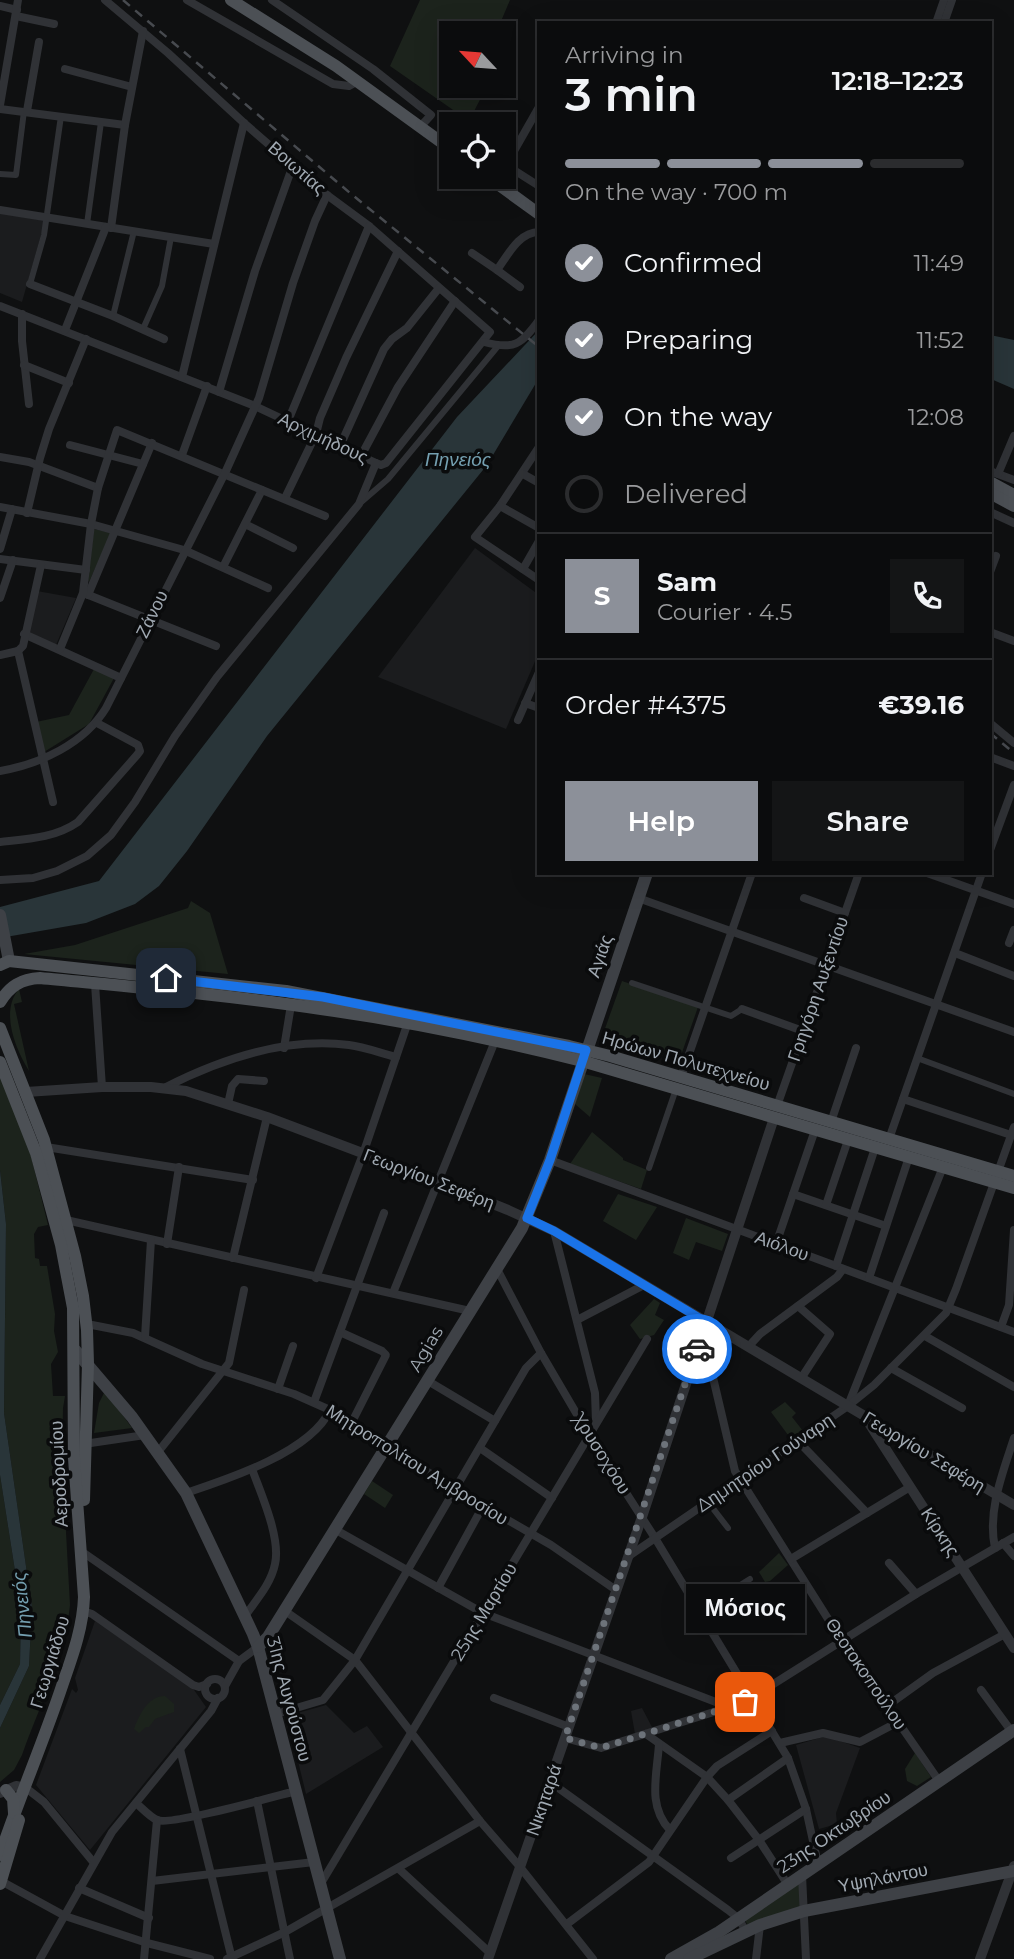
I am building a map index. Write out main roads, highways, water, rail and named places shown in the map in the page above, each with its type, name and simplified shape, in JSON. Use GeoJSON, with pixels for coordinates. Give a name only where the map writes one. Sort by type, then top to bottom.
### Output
{"type":"FeatureCollection","features":[{"type":"Feature","properties":{"kind":"main road"},"geometry":{"type":"LineString","coordinates":[[231,0],[358,81],[439,140]]}},
{"type":"Feature","properties":{"kind":"main road"},"geometry":{"type":"LineString","coordinates":[[505,189],[537,213]]}},
{"type":"Feature","properties":{"kind":"main road"},"geometry":{"type":"LineString","coordinates":[[993,475],[1014,495]]}},
{"type":"Feature","properties":{"kind":"main road"},"geometry":{"type":"LineString","coordinates":[[992,494],[1014,506]]}},
{"type":"Feature","properties":{"kind":"main road","name":"Αγιάς"},"geometry":{"type":"LineString","coordinates":[[584,1056],[646,875]]}},
{"type":"Feature","properties":{"kind":"main road"},"geometry":{"type":"LineString","coordinates":[[0,915],[6,946],[5,963],[19,968],[17,984],[0,1002]]}},
{"type":"Feature","properties":{"kind":"main road","name":"Ηρώων Πολυτεχνείου"},"geometry":{"type":"LineString","coordinates":[[5,963],[310,995],[584,1056],[775,1112],[831,1122],[889,1139],[996,1176],[1014,1188]]}},
{"type":"Feature","properties":{"kind":"main road","name":"Ηρώων Πολυτεχνείου"},"geometry":{"type":"LineString","coordinates":[[17,984],[25,979],[40,978],[291,1005],[584,1056]]}},
{"type":"Feature","properties":{"kind":"main road"},"geometry":{"type":"LineString","coordinates":[[0,982],[3,989],[0,1002]]}},
{"type":"Feature","properties":{"kind":"main road","name":"Αεροδρομίου"},"geometry":{"type":"LineString","coordinates":[[0,1028],[46,1147],[75,1256],[87,1324],[84,1527],[81,1547]]}},
{"type":"Feature","properties":{"kind":"main road","name":"Agias"},"geometry":{"type":"LineString","coordinates":[[258,1647],[268,1637],[336,1530],[527,1218],[550,1160],[584,1056]]}},
{"type":"Feature","properties":{"kind":"main road","name":"Αεροδρομίου"},"geometry":{"type":"LineString","coordinates":[[0,1062],[36,1153],[51,1205],[72,1300],[75,1350],[74,1458],[81,1547]]}},
{"type":"Feature","properties":{"kind":"main road","name":"Ηρώων Πολυτεχνείου"},"geometry":{"type":"LineString","coordinates":[[775,1112],[815,1130],[943,1167],[996,1176],[1014,1176]]}},
{"type":"Feature","properties":{"kind":"main road"},"geometry":{"type":"LineString","coordinates":[[75,1350],[88,1364]]}},
{"type":"Feature","properties":{"kind":"main road","name":"31ης Αυγούστου"},"geometry":{"type":"LineString","coordinates":[[88,1364],[158,1452],[186,1493],[245,1616],[258,1647],[340,1959]]}},
{"type":"Feature","properties":{"kind":"main road","name":"Γεωργιάδου"},"geometry":{"type":"LineString","coordinates":[[0,1855],[75,1646],[83,1611],[81,1547]]}},
{"type":"Feature","properties":{"kind":"main road","name":"23ης Οκτωβρίου"},"geometry":{"type":"LineString","coordinates":[[671,1959],[710,1938],[1013,1731]]}},
{"type":"Feature","properties":{"kind":"main road","name":"Γεωργιάδου"},"geometry":{"type":"LineString","coordinates":[[0,1882],[16,1834],[26,1788]]}},
{"type":"Feature","properties":{"kind":"main road"},"geometry":{"type":"LineString","coordinates":[[3,1792],[13,1800],[14,1813]]}},
{"type":"Feature","properties":{"kind":"main road","name":"Υψηλάντου"},"geometry":{"type":"LineString","coordinates":[[688,1959],[746,1931],[804,1911],[1013,1869]]}},
{"type":"Feature","properties":{"kind":"water","name":"Πηνειός"},"geometry":{"type":"Polygon","coordinates":[[[537,332],[537,381],[487,465],[267,736],[187,851],[159,886],[135,904],[86,923],[0,938],[0,907],[99,881],[457,417],[537,332]]]}},
{"type":"Feature","properties":{"kind":"water"},"geometry":{"type":"Polygon","coordinates":[[[992,335],[1014,340],[1014,389],[992,379],[992,335]]]}},
{"type":"Feature","properties":{"kind":"water","name":"Πηνειός"},"geometry":{"type":"Polygon","coordinates":[[[0,1170],[6,1224],[4,1413],[32,1608],[29,1666],[0,1728],[0,1705],[20,1664],[21,1609],[0,1475],[0,1170]]]}},
{"type":"Feature","properties":{"kind":"railway"},"geometry":{"type":"LineString","coordinates":[[123,0],[350,193],[537,345]]}},
{"type":"Feature","properties":{"kind":"railway"},"geometry":{"type":"LineString","coordinates":[[992,735],[1014,753]]}},
{"type":"Feature","properties":{"kind":"place","name":"Μόσιος"},"geometry":{"type":"Point","coordinates":[745,1702]}}]}
